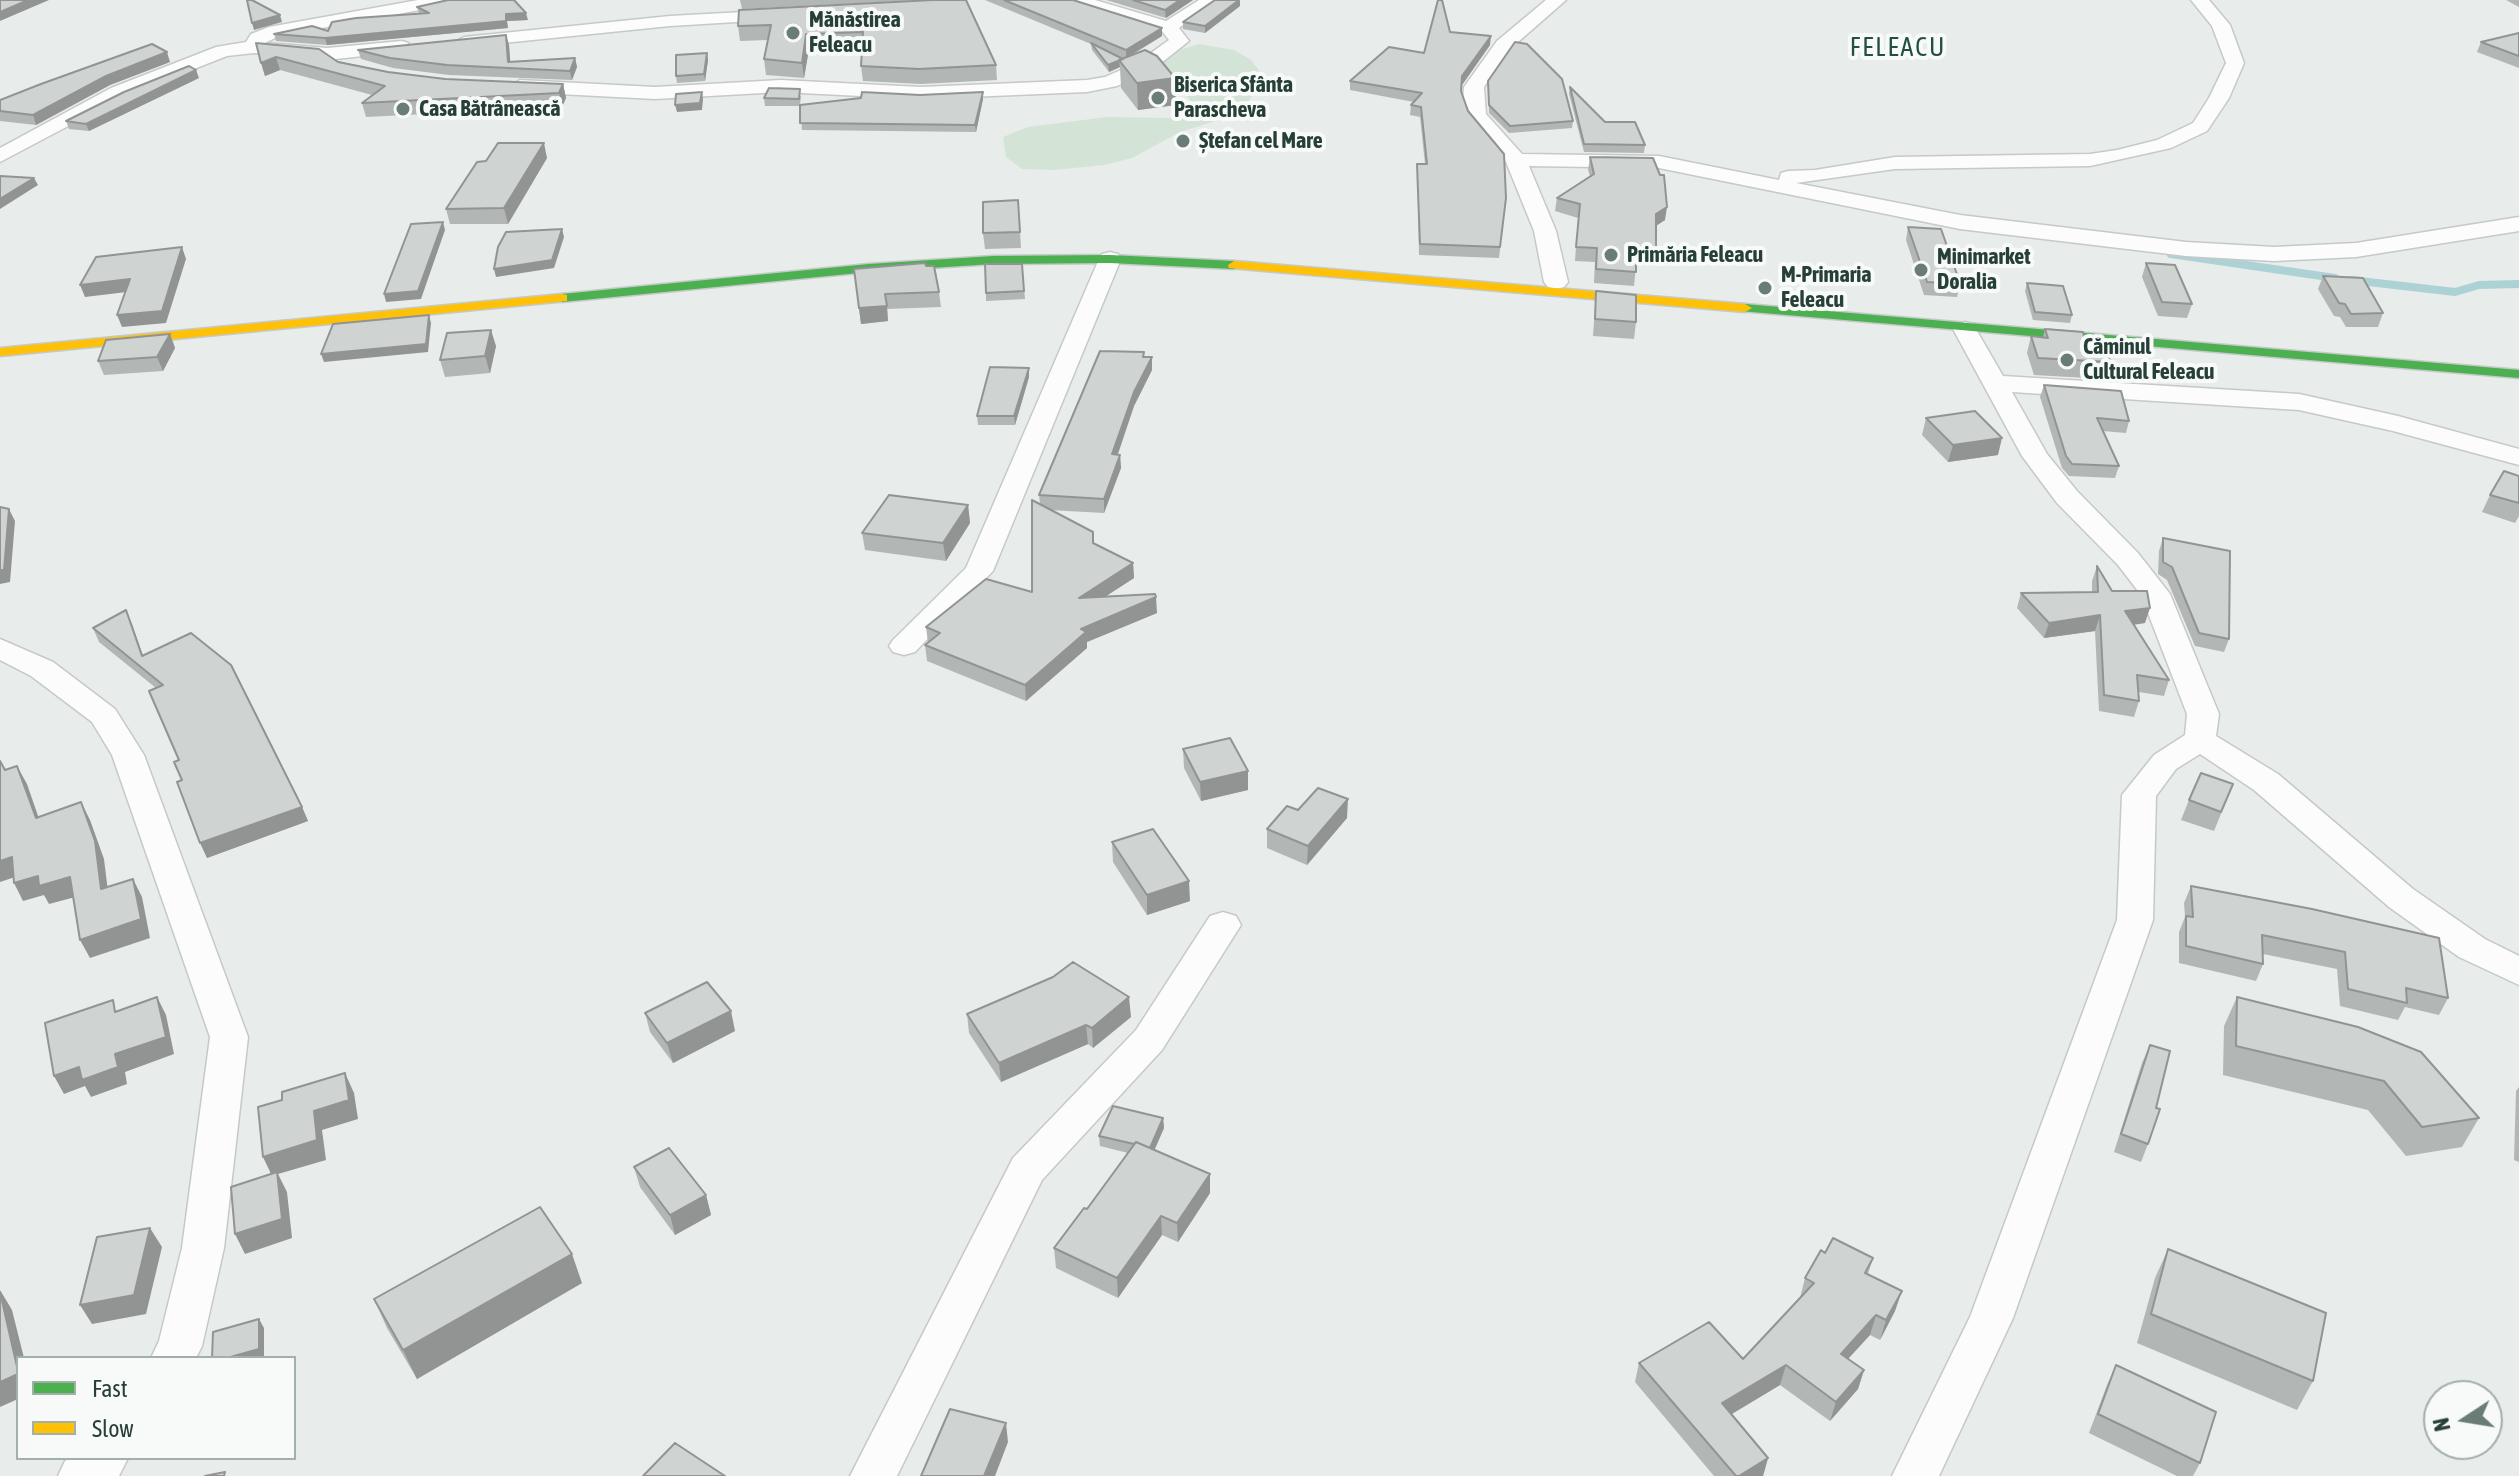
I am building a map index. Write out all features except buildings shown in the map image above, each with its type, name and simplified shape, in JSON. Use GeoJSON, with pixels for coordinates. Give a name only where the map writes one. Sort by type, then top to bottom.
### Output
{"type":"FeatureCollection","features":[{"type":"Feature","properties":{"kind":"main road"},"geometry":{"type":"LineString","coordinates":[[0,339],[870,258],[989,251],[1112,250],[1213,253],[2519,363]]}},
{"type":"Feature","properties":{"kind":"main road"},"geometry":{"type":"LineString","coordinates":[[0,352],[869,268],[993,260],[1110,259],[1242,265],[2519,374]]}},
{"type":"Feature","properties":{"kind":"street"},"geometry":{"type":"LineString","coordinates":[[254,47],[257,38],[275,31],[447,0]]}},
{"type":"Feature","properties":{"kind":"street"},"geometry":{"type":"LineString","coordinates":[[506,86],[655,93],[781,86],[921,93],[1087,86],[1110,82],[1144,67],[1180,41],[1168,27],[1076,0]]}},
{"type":"Feature","properties":{"kind":"street"},"geometry":{"type":"LineString","coordinates":[[1168,27],[1211,0]]}},
{"type":"Feature","properties":{"kind":"street"},"geometry":{"type":"LineString","coordinates":[[1556,282],[1545,231],[1516,160],[1477,115],[1474,87],[1503,45],[1557,0]]}},
{"type":"Feature","properties":{"kind":"street"},"geometry":{"type":"LineString","coordinates":[[1728,175],[1815,176],[1895,163],[2090,160],[2164,144],[2200,127],[2219,98],[2235,63],[2221,25],[2200,0]]}},
{"type":"Feature","properties":{"kind":"street"},"geometry":{"type":"LineString","coordinates":[[451,43],[670,21],[804,14]]}},
{"type":"Feature","properties":{"kind":"street"},"geometry":{"type":"LineString","coordinates":[[0,156],[118,92],[223,51],[254,47],[327,54],[420,46]]}},
{"type":"Feature","properties":{"kind":"street"},"geometry":{"type":"LineString","coordinates":[[327,54],[343,66],[368,72]]}},
{"type":"Feature","properties":{"kind":"street"},"geometry":{"type":"LineString","coordinates":[[1516,160],[1618,159],[1659,162],[1960,222],[2186,249],[2274,254],[2356,250],[2519,224]]}},
{"type":"Feature","properties":{"kind":"street"},"geometry":{"type":"LineString","coordinates":[[904,646],[979,571],[1110,259]]}},
{"type":"Feature","properties":{"kind":"street"},"geometry":{"type":"LineString","coordinates":[[1965,329],[2035,456],[2067,497],[2128,559],[2155,594],[2203,714],[2200,740]]}},
{"type":"Feature","properties":{"kind":"street"},"geometry":{"type":"LineString","coordinates":[[1996,383],[2299,402],[2398,424],[2519,457]]}},
{"type":"Feature","properties":{"kind":"street"},"geometry":{"type":"LineString","coordinates":[[0,648],[42,669],[104,716],[128,755],[229,1037],[203,1248],[180,1346],[174,1356]]}},
{"type":"Feature","properties":{"kind":"street"},"geometry":{"type":"LineString","coordinates":[[2200,740],[2266,782],[2401,898],[2472,948],[2519,972]]}},
{"type":"Feature","properties":{"kind":"street"},"geometry":{"type":"LineString","coordinates":[[1915,1476],[1991,1318],[2135,920],[2139,795],[2165,762],[2200,740]]}},
{"type":"Feature","properties":{"kind":"street"},"geometry":{"type":"LineString","coordinates":[[873,1476],[1027,1169],[1149,1040],[1223,925]]}},
{"type":"Feature","properties":{"kind":"street"},"geometry":{"type":"LineString","coordinates":[[81,1476],[95,1469],[103,1460]]}},
{"type":"Feature","properties":{"kind":"green space"},"geometry":{"type":"Polygon","coordinates":[[[1199,44],[1234,50],[1250,59],[1258,69],[1259,83],[1246,106],[1231,116],[1180,132],[1132,158],[1104,165],[1054,170],[1022,169],[1006,157],[1003,137],[1028,127],[1107,117],[1171,118],[1195,110],[1189,98],[1169,88],[1153,68],[1173,52],[1199,44]]]}},
{"type":"Feature","properties":{"kind":"waterway"},"geometry":{"type":"LineString","coordinates":[[2171,254],[2335,278]]}},
{"type":"Feature","properties":{"kind":"waterway"},"geometry":{"type":"LineString","coordinates":[[2351,280],[2455,292],[2479,285],[2519,284]]}},
{"type":"Feature","properties":{"kind":"traffic: fast"},"geometry":{"type":"LineString","coordinates":[[562,298],[869,268],[993,260],[1110,259],[1234,265]]}},
{"type":"Feature","properties":{"kind":"traffic: fast"},"geometry":{"type":"LineString","coordinates":[[1745,308],[2519,374]]}},
{"type":"Feature","properties":{"kind":"traffic: slow"},"geometry":{"type":"LineString","coordinates":[[1234,265],[1745,308]]}},
{"type":"Feature","properties":{"kind":"traffic: slow"},"geometry":{"type":"LineString","coordinates":[[0,352],[562,298]]}},
{"type":"Feature","properties":{"kind":"place","name":"Mănăstirea Feleacu"},"geometry":{"type":"Point","coordinates":[793,33]}},
{"type":"Feature","properties":{"kind":"place","name":"Biserica Sfânta Parascheva"},"geometry":{"type":"Point","coordinates":[1158,98]}},
{"type":"Feature","properties":{"kind":"place","name":"Casa Bătrânească"},"geometry":{"type":"Point","coordinates":[403,109]}},
{"type":"Feature","properties":{"kind":"place","name":"Ștefan cel Mare"},"geometry":{"type":"Point","coordinates":[1183,141]}},
{"type":"Feature","properties":{"kind":"place","name":"Primăria Feleacu"},"geometry":{"type":"Point","coordinates":[1611,255]}},
{"type":"Feature","properties":{"kind":"place","name":"Minimarket Doralia"},"geometry":{"type":"Point","coordinates":[1921,270]}},
{"type":"Feature","properties":{"kind":"place","name":"M-Primaria Feleacu"},"geometry":{"type":"Point","coordinates":[1765,288]}},
{"type":"Feature","properties":{"kind":"place","name":"Căminul Cultural Feleacu"},"geometry":{"type":"Point","coordinates":[2067,360]}},
{"type":"Feature","properties":{"kind":"district","name":"FELEACU"},"geometry":{"type":"Point","coordinates":[1898,48]}}]}
